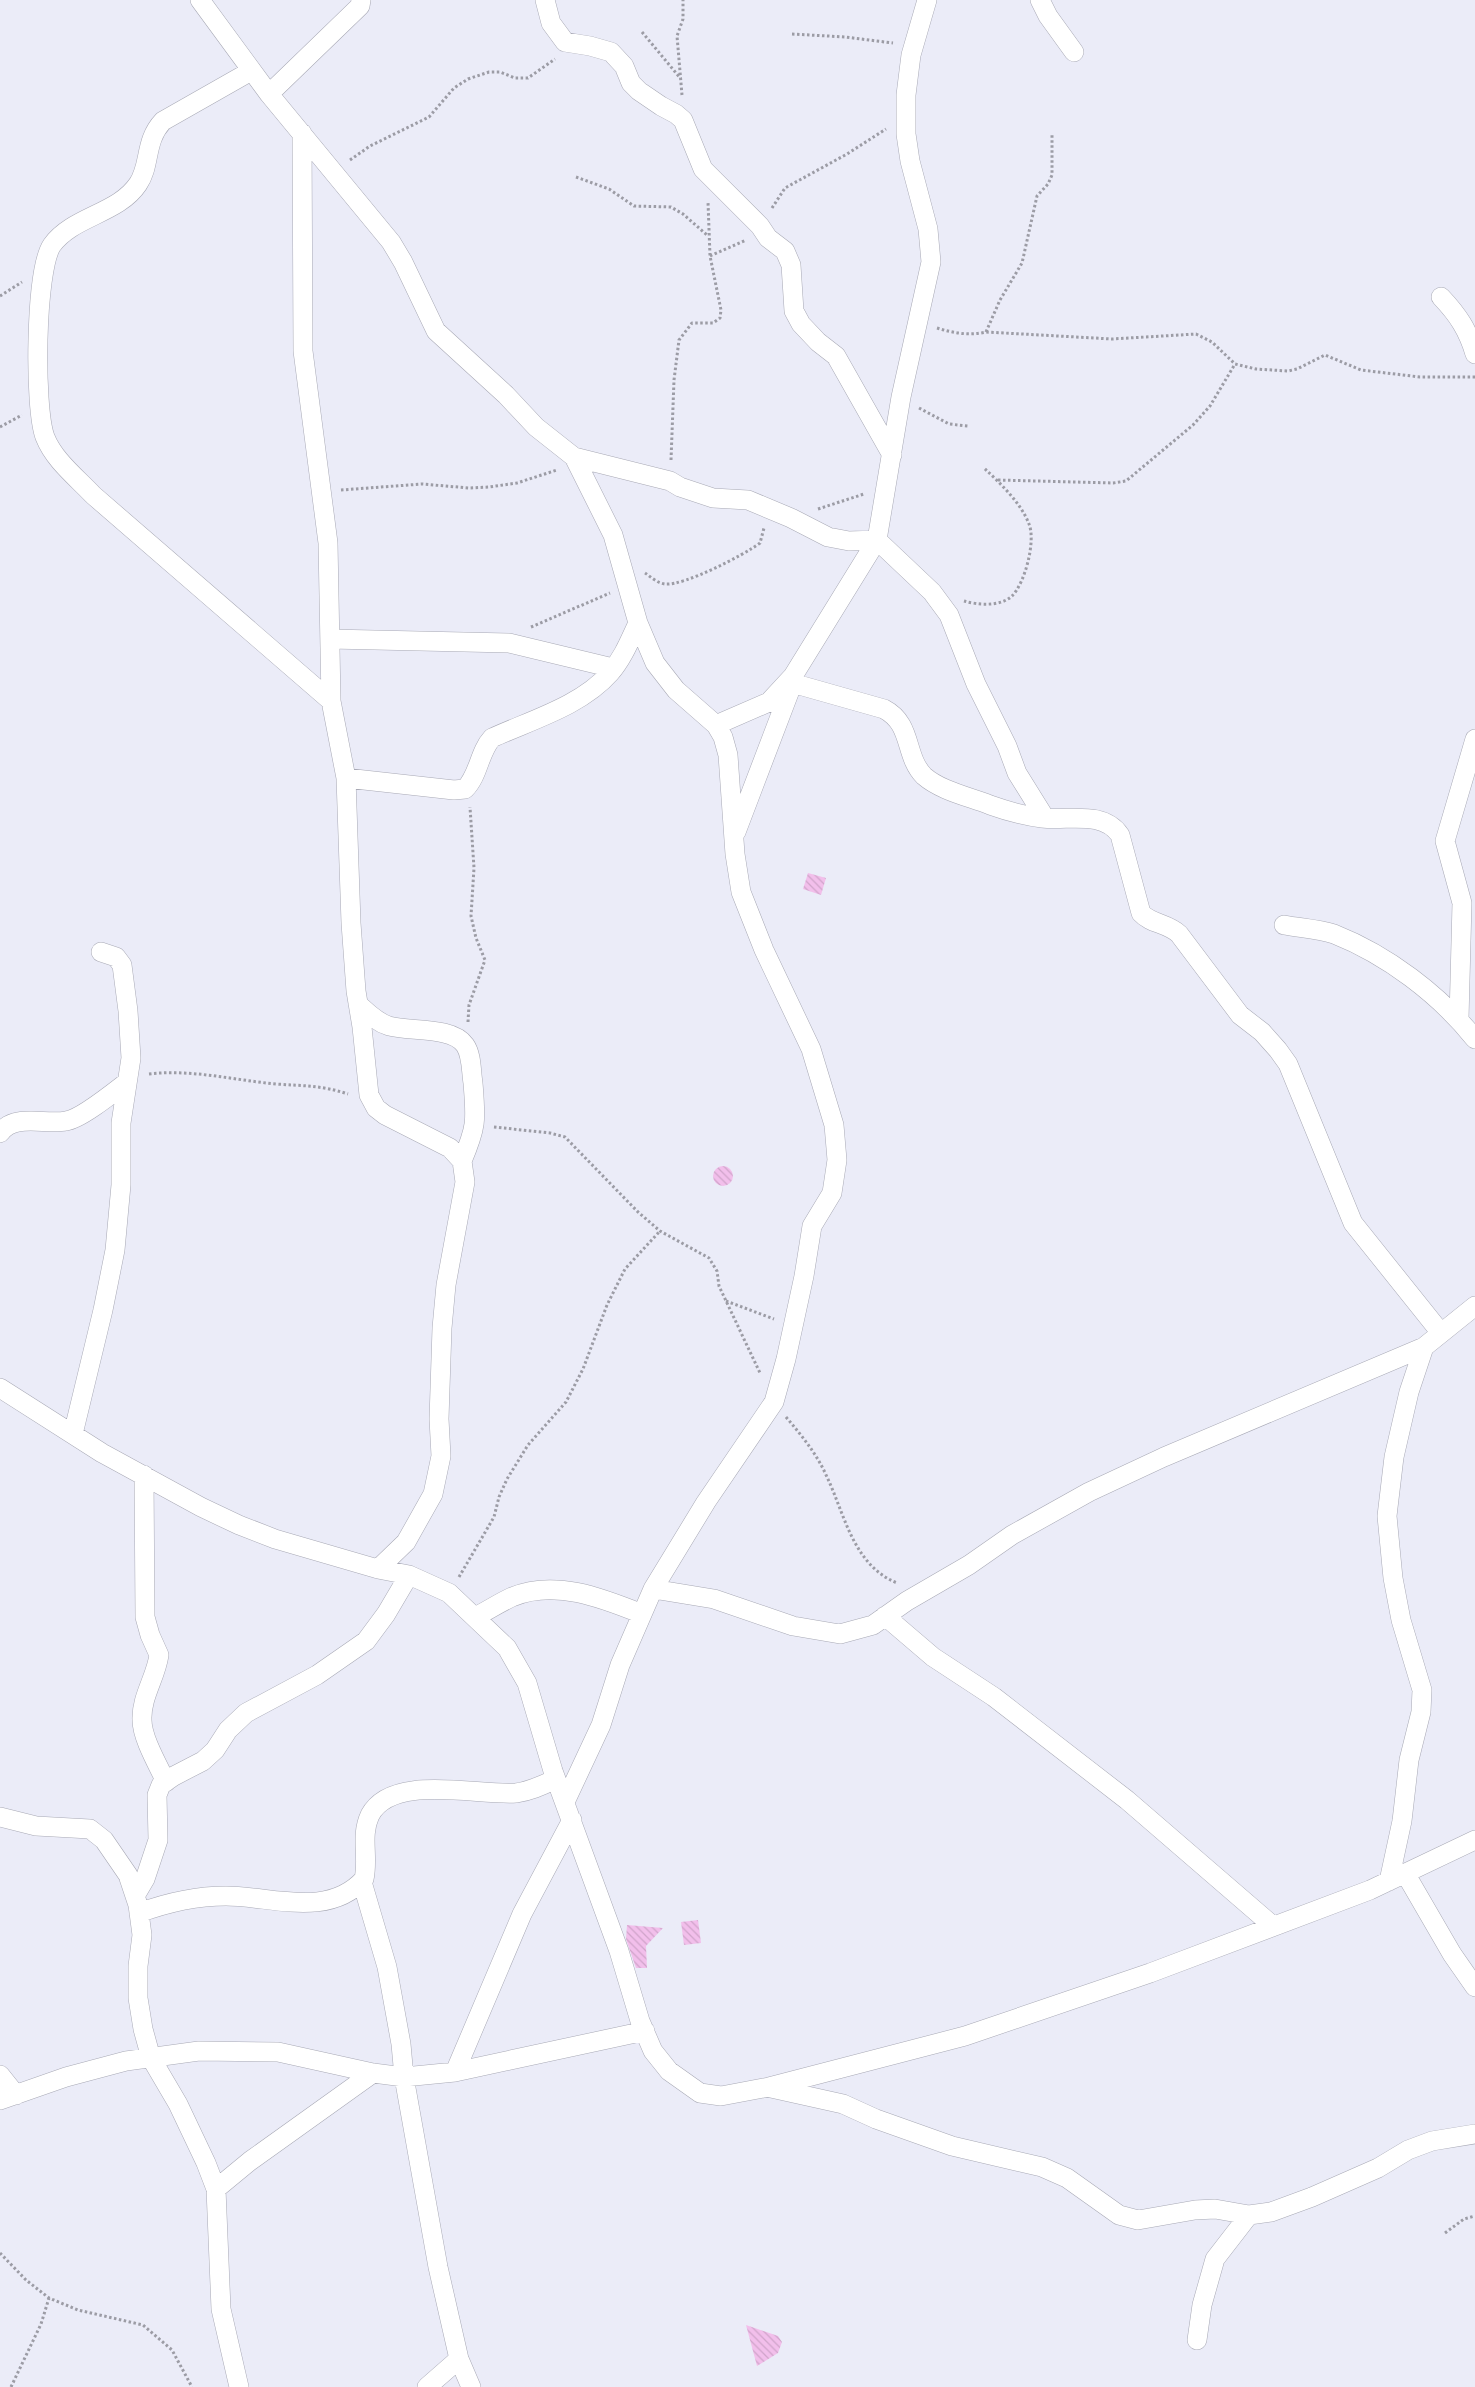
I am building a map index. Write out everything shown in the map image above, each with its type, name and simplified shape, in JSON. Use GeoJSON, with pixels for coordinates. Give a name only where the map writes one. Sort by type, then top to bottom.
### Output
{"type":"FeatureCollection","features":[{"type":"Feature","properties":{"kind":"street"},"geometry":{"type":"LineString","coordinates":[[200,0],[269,94],[391,242],[403,262],[436,331],[506,395],[536,427],[575,461],[613,534],[638,623],[655,662],[676,690],[716,726],[723,737],[728,755],[734,837],[741,892],[764,950],[811,1049],[834,1125],[837,1160],[832,1193],[812,1226],[794,1326],[774,1402],[706,1502],[653,1589],[620,1665],[601,1725],[565,1802]]}},
{"type":"Feature","properties":{"kind":"street"},"geometry":{"type":"LineString","coordinates":[[269,94],[360,6],[362,0]]}},
{"type":"Feature","properties":{"kind":"street"},"geometry":{"type":"LineString","coordinates":[[545,0],[551,23],[565,42],[611,52],[624,66],[631,83],[639,91],[683,120],[703,169],[760,226],[768,238],[785,251],[791,265],[794,311],[801,324],[818,342],[836,356],[892,455]]}},
{"type":"Feature","properties":{"kind":"street"},"geometry":{"type":"LineString","coordinates":[[734,837],[793,680],[877,540],[902,397],[932,250],[910,161],[906,116],[906,95],[911,56],[927,0]]}},
{"type":"Feature","properties":{"kind":"street"},"geometry":{"type":"LineString","coordinates":[[1040,0],[1048,16],[1074,52]]}},
{"type":"Feature","properties":{"kind":"street"},"geometry":{"type":"LineString","coordinates":[[251,71],[162,121],[155,129],[150,140],[140,182],[130,194],[74,228],[52,245],[44,266],[39,315],[39,408],[45,436],[59,460],[93,495],[331,701]]}},
{"type":"Feature","properties":{"kind":"street"},"geometry":{"type":"LineString","coordinates":[[302,134],[303,351],[328,544],[331,701],[346,778],[351,923],[358,1004],[370,1095],[372,1102],[385,1115],[450,1148],[462,1160]]}},
{"type":"Feature","properties":{"kind":"street"},"geometry":{"type":"LineString","coordinates":[[1440,297],[1459,316],[1469,334],[1475,354]]}},
{"type":"Feature","properties":{"kind":"street"},"geometry":{"type":"LineString","coordinates":[[575,461],[670,481],[680,487],[713,498],[748,500],[791,518],[828,537],[849,541],[877,540],[932,592],[949,615],[968,666],[1017,773],[1045,818]]}},
{"type":"Feature","properties":{"kind":"street"},"geometry":{"type":"LineString","coordinates":[[346,778],[454,790],[465,789],[473,778],[486,745],[492,738],[575,700],[595,687],[624,653],[638,623]]}},
{"type":"Feature","properties":{"kind":"street"},"geometry":{"type":"LineString","coordinates":[[330,639],[509,642],[613,668]]}},
{"type":"Feature","properties":{"kind":"street"},"geometry":{"type":"LineString","coordinates":[[716,726],[769,702],[793,680]]}},
{"type":"Feature","properties":{"kind":"street"},"geometry":{"type":"LineString","coordinates":[[793,680],[893,714],[901,723],[917,765],[925,777],[948,789],[1002,809],[1045,818],[1098,820],[1111,824],[1115,828],[1120,835],[1141,913],[1146,919],[1165,924],[1179,934],[1240,1016],[1278,1050],[1288,1064],[1352,1223],[1441,1333]]}},
{"type":"Feature","properties":{"kind":"street"},"geometry":{"type":"LineString","coordinates":[[1459,1019],[1462,903],[1445,841],[1475,740]]}},
{"type":"Feature","properties":{"kind":"street"},"geometry":{"type":"LineString","coordinates":[[1284,925],[1332,934],[1365,949],[1413,979],[1459,1019],[1475,1039]]}},
{"type":"Feature","properties":{"kind":"street"},"geometry":{"type":"LineString","coordinates":[[73,1434],[103,1310],[115,1250],[121,1185],[121,1122],[130,1058],[128,1011],[122,965],[116,957],[101,952]]}},
{"type":"Feature","properties":{"kind":"street"},"geometry":{"type":"LineString","coordinates":[[358,1004],[386,1025],[400,1029],[443,1032],[458,1038],[467,1047],[471,1067],[476,1125],[462,1160],[465,1182],[446,1284],[442,1328],[439,1419],[441,1456],[433,1494],[406,1542],[378,1569]]}},
{"type":"Feature","properties":{"kind":"street"},"geometry":{"type":"LineString","coordinates":[[0,1133],[9,1124],[19,1121],[57,1122],[73,1119],[127,1082]]}},
{"type":"Feature","properties":{"kind":"street"},"geometry":{"type":"LineString","coordinates":[[653,1589],[714,1599],[793,1626],[840,1634],[872,1625],[969,1565],[1012,1535],[1088,1492],[1424,1347],[1475,1306]]}},
{"type":"Feature","properties":{"kind":"street"},"geometry":{"type":"LineString","coordinates":[[1424,1347],[1408,1392],[1394,1457],[1387,1516],[1393,1578],[1402,1620],[1422,1690],[1421,1712],[1410,1760],[1397,1877],[1475,1987]]}},
{"type":"Feature","properties":{"kind":"street"},"geometry":{"type":"LineString","coordinates":[[0,1388],[73,1434],[201,1507],[275,1539],[378,1569],[408,1575],[449,1593],[507,1648],[527,1683],[556,1778],[653,2051],[669,2071],[700,2093],[721,2096],[769,2087],[965,2036],[1150,1973],[1273,1926],[1397,1877],[1475,1840]]}},
{"type":"Feature","properties":{"kind":"street"},"geometry":{"type":"LineString","coordinates":[[144,1475],[145,1617],[150,1635],[160,1655],[145,1700],[142,1720],[153,1754],[166,1782]]}},
{"type":"Feature","properties":{"kind":"street"},"geometry":{"type":"LineString","coordinates":[[137,1904],[158,1840],[157,1795],[161,1785],[203,1761],[215,1750],[228,1730],[246,1713],[317,1675],[366,1641],[386,1614],[408,1575]]}},
{"type":"Feature","properties":{"kind":"street"},"geometry":{"type":"LineString","coordinates":[[475,1617],[512,1597],[537,1590],[562,1590],[603,1599],[642,1614]]}},
{"type":"Feature","properties":{"kind":"street"},"geometry":{"type":"LineString","coordinates":[[885,1616],[933,1657],[994,1697],[1128,1800],[1273,1926]]}},
{"type":"Feature","properties":{"kind":"street"},"geometry":{"type":"LineString","coordinates":[[137,1904],[162,1905],[223,1896],[244,1896],[296,1904],[318,1902],[344,1894],[362,1882],[366,1872],[364,1832],[371,1813],[391,1796],[405,1792],[454,1790],[516,1792],[534,1789],[556,1778]]}},
{"type":"Feature","properties":{"kind":"street"},"geometry":{"type":"LineString","coordinates":[[0,1817],[36,1826],[90,1829],[104,1840],[128,1875],[137,1904],[142,1935],[138,1966],[138,1998],[143,2029],[151,2058],[178,2104],[216,2189],[221,2309],[239,2387]]}},
{"type":"Feature","properties":{"kind":"street"},"geometry":{"type":"LineString","coordinates":[[455,2072],[522,1914],[572,1820]]}},
{"type":"Feature","properties":{"kind":"street"},"geometry":{"type":"LineString","coordinates":[[362,1882],[380,1936],[387,1967],[401,2044],[404,2077],[438,2267],[459,2359],[471,2387]]}},
{"type":"Feature","properties":{"kind":"street"},"geometry":{"type":"LineString","coordinates":[[0,2075],[8,2097],[66,2077],[126,2061],[199,2050],[278,2052],[373,2073],[404,2077],[455,2072],[645,2031]]}},
{"type":"Feature","properties":{"kind":"street"},"geometry":{"type":"LineString","coordinates":[[216,2189],[250,2161],[373,2073]]}},
{"type":"Feature","properties":{"kind":"street"},"geometry":{"type":"LineString","coordinates":[[769,2087],[843,2104],[876,2119],[952,2146],[1042,2167],[1067,2178],[1119,2215],[1128,2219],[1138,2220],[1195,2210],[1215,2209],[1249,2215],[1271,2212],[1312,2197],[1378,2168],[1408,2150],[1432,2141],[1475,2134]]}},
{"type":"Feature","properties":{"kind":"street"},"geometry":{"type":"LineString","coordinates":[[1197,2340],[1202,2305],[1215,2258],[1249,2215]]}},
{"type":"Feature","properties":{"kind":"street"},"geometry":{"type":"LineString","coordinates":[[427,2387],[459,2359]]}},
{"type":"Feature","properties":{"kind":"path"},"geometry":{"type":"LineString","coordinates":[[683,0],[684,19],[677,36],[683,120]]}},
{"type":"Feature","properties":{"kind":"path"},"geometry":{"type":"LineString","coordinates":[[642,32],[681,79]]}},
{"type":"Feature","properties":{"kind":"path"},"geometry":{"type":"LineString","coordinates":[[792,34],[870,39],[914,47]]}},
{"type":"Feature","properties":{"kind":"path"},"geometry":{"type":"LineString","coordinates":[[334,173],[370,146],[429,117],[454,88],[468,79],[489,72],[500,72],[516,78],[528,78],[561,55],[565,49],[565,42]]}},
{"type":"Feature","properties":{"kind":"path"},"geometry":{"type":"LineString","coordinates":[[710,256],[752,237],[785,188],[847,154],[906,116]]}},
{"type":"Feature","properties":{"kind":"path"},"geometry":{"type":"LineString","coordinates":[[986,332],[1000,300],[1022,263],[1037,196],[1048,184],[1052,174],[1052,133]]}},
{"type":"Feature","properties":{"kind":"path"},"geometry":{"type":"LineString","coordinates":[[670,481],[674,380],[679,340],[692,324],[713,323],[720,318],[721,310],[710,256],[708,236],[709,211],[703,169]]}},
{"type":"Feature","properties":{"kind":"path"},"geometry":{"type":"LineString","coordinates":[[576,177],[609,189],[634,206],[671,207],[683,214],[708,236]]}},
{"type":"Feature","properties":{"kind":"path"},"geometry":{"type":"LineString","coordinates":[[918,319],[954,333],[976,334],[986,332],[1112,339],[1196,334],[1212,342],[1235,364],[1256,369],[1288,371],[1297,369],[1325,355],[1361,370],[1420,376],[1475,377]]}},
{"type":"Feature","properties":{"kind":"path"},"geometry":{"type":"LineString","coordinates":[[998,480],[1113,483],[1126,481],[1193,425],[1210,406],[1235,364]]}},
{"type":"Feature","properties":{"kind":"path"},"geometry":{"type":"LineString","coordinates":[[902,397],[949,424],[968,426]]}},
{"type":"Feature","properties":{"kind":"path"},"geometry":{"type":"LineString","coordinates":[[322,492],[422,484],[469,488],[489,487],[524,481],[575,461]]}},
{"type":"Feature","properties":{"kind":"path"},"geometry":{"type":"LineString","coordinates":[[932,592],[973,604],[994,603],[1006,600],[1016,590],[1028,560],[1032,536],[1026,517],[998,480],[984,468]]}},
{"type":"Feature","properties":{"kind":"path"},"geometry":{"type":"LineString","coordinates":[[617,550],[658,583],[678,584],[748,552],[760,543],[765,525],[886,487]]}},
{"type":"Feature","properties":{"kind":"path"},"geometry":{"type":"LineString","coordinates":[[509,642],[523,630],[627,586]]}},
{"type":"Feature","properties":{"kind":"path"},"geometry":{"type":"LineString","coordinates":[[465,789],[471,810],[473,837],[471,916],[476,938],[485,960],[469,1005],[467,1047]]}},
{"type":"Feature","properties":{"kind":"path"},"geometry":{"type":"LineString","coordinates":[[127,1082],[138,1075],[175,1071],[276,1084],[326,1087],[372,1102]]}},
{"type":"Feature","properties":{"kind":"path"},"geometry":{"type":"LineString","coordinates":[[476,1125],[550,1133],[565,1137],[638,1212],[660,1231],[709,1258],[717,1271],[719,1286],[774,1402],[817,1457],[828,1478],[846,1526],[857,1548],[871,1564],[892,1581],[922,1593]]}},
{"type":"Feature","properties":{"kind":"path"},"geometry":{"type":"LineString","coordinates":[[449,1593],[494,1517],[499,1497],[507,1479],[528,1446],[566,1402],[583,1368],[608,1305],[625,1269],[660,1231]]}},
{"type":"Feature","properties":{"kind":"path"},"geometry":{"type":"LineString","coordinates":[[726,1301],[794,1326]]}},
{"type":"Feature","properties":{"kind":"path"},"geometry":{"type":"LineString","coordinates":[[1445,2233],[1464,2219],[1475,2216]]}},
{"type":"Feature","properties":{"kind":"path"},"geometry":{"type":"LineString","coordinates":[[0,2252],[26,2280],[50,2298],[78,2310],[143,2326],[172,2350],[192,2387]]}},
{"type":"Feature","properties":{"kind":"path"},"geometry":{"type":"LineString","coordinates":[[11,2387],[41,2324],[50,2298]]}},
{"type":"Feature","properties":{"kind":"building"},"geometry":{"type":"Polygon","coordinates":[[[808,873],[826,878],[821,895],[803,889],[808,873]]]}},
{"type":"Feature","properties":{"kind":"building"},"geometry":{"type":"Polygon","coordinates":[[[723,1166],[730,1169],[733,1176],[730,1183],[723,1186],[716,1183],[713,1176],[716,1169],[723,1166]]]}},
{"type":"Feature","properties":{"kind":"building"},"geometry":{"type":"Polygon","coordinates":[[[698,1920],[701,1943],[684,1945],[681,1922],[698,1920]]]}},
{"type":"Feature","properties":{"kind":"building"},"geometry":{"type":"Polygon","coordinates":[[[627,1925],[663,1928],[646,1946],[647,1968],[636,1968],[626,1939],[627,1925]]]}},
{"type":"Feature","properties":{"kind":"building"},"geometry":{"type":"Polygon","coordinates":[[[746,2325],[778,2336],[782,2342],[778,2353],[757,2366],[746,2325]]]}}]}
